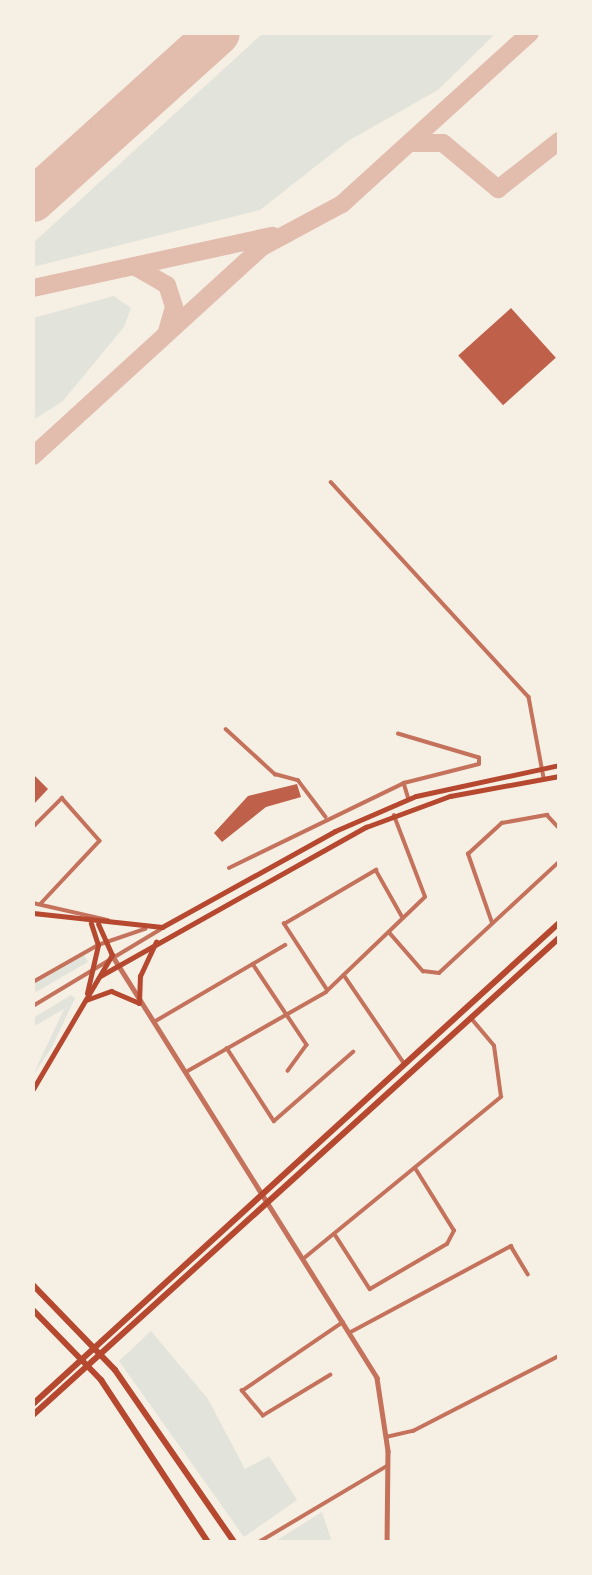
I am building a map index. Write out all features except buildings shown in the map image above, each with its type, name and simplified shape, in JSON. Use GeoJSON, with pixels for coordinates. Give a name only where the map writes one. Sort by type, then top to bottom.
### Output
{"type":"FeatureCollection","features":[{"type":"Feature","properties":{"kind":"highway"},"geometry":{"type":"LineString","coordinates":[[33,1404],[97,1349],[559,923]]}},
{"type":"Feature","properties":{"kind":"highway"},"geometry":{"type":"LineString","coordinates":[[33,1415],[103,1357],[559,938]]}},
{"type":"Feature","properties":{"kind":"highway"},"geometry":{"type":"LineString","coordinates":[[33,1285],[97,1349],[233,1542]]}},
{"type":"Feature","properties":{"kind":"highway"},"geometry":{"type":"LineString","coordinates":[[33,1310],[90,1368],[208,1542]]}},
{"type":"Feature","properties":{"kind":"main road"},"geometry":{"type":"LineString","coordinates":[[33,913],[119,927],[162,928],[335,831],[410,801],[559,765]]}},
{"type":"Feature","properties":{"kind":"main road"},"geometry":{"type":"LineString","coordinates":[[100,976],[156,941],[313,853],[394,816],[450,796],[559,776]]}},
{"type":"Feature","properties":{"kind":"main road"},"geometry":{"type":"LineString","coordinates":[[33,1089],[112,955],[95,923]]}},
{"type":"Feature","properties":{"kind":"main road"},"geometry":{"type":"LineString","coordinates":[[84,1002],[95,967],[98,945],[95,923]]}},
{"type":"Feature","properties":{"kind":"main road"},"geometry":{"type":"LineString","coordinates":[[84,1002],[111,991],[139,1003],[140,976],[156,941]]}},
{"type":"Feature","properties":{"kind":"street"},"geometry":{"type":"LineString","coordinates":[[331,482],[529,697],[544,778]]}},
{"type":"Feature","properties":{"kind":"street"},"geometry":{"type":"LineString","coordinates":[[226,729],[275,774],[298,780],[327,817]]}},
{"type":"Feature","properties":{"kind":"street"},"geometry":{"type":"LineString","coordinates":[[229,868],[327,817],[404,783],[479,764],[479,758],[398,734]]}},
{"type":"Feature","properties":{"kind":"street"},"geometry":{"type":"LineString","coordinates":[[404,783],[410,801]]}},
{"type":"Feature","properties":{"kind":"street"},"geometry":{"type":"LineString","coordinates":[[33,827],[62,798],[100,841],[42,903]]}},
{"type":"Feature","properties":{"kind":"street"},"geometry":{"type":"LineString","coordinates":[[184,1073],[327,990],[427,893],[394,816]]}},
{"type":"Feature","properties":{"kind":"street"},"geometry":{"type":"LineString","coordinates":[[493,923],[468,854],[502,823],[547,816],[559,828]]}},
{"type":"Feature","properties":{"kind":"street"},"geometry":{"type":"LineString","coordinates":[[389,932],[432,975],[559,862]]}},
{"type":"Feature","properties":{"kind":"street"},"geometry":{"type":"LineString","coordinates":[[327,990],[284,924],[376,870],[403,918]]}},
{"type":"Feature","properties":{"kind":"street"},"geometry":{"type":"LineString","coordinates":[[33,903],[93,913],[119,927]]}},
{"type":"Feature","properties":{"kind":"street"},"geometry":{"type":"LineString","coordinates":[[33,1006],[112,955],[162,928]]}},
{"type":"Feature","properties":{"kind":"street"},"geometry":{"type":"LineString","coordinates":[[33,982],[98,945],[145,929]]}},
{"type":"Feature","properties":{"kind":"street"},"geometry":{"type":"LineString","coordinates":[[152,1023],[285,945]]}},
{"type":"Feature","properties":{"kind":"street"},"geometry":{"type":"LineString","coordinates":[[112,955],[139,1003],[343,1322],[382,1392],[388,1466],[387,1542]]}},
{"type":"Feature","properties":{"kind":"street"},"geometry":{"type":"LineString","coordinates":[[253,964],[307,1045],[288,1071]]}},
{"type":"Feature","properties":{"kind":"street"},"geometry":{"type":"LineString","coordinates":[[344,975],[405,1065]]}},
{"type":"Feature","properties":{"kind":"street"},"geometry":{"type":"LineString","coordinates":[[302,1261],[336,1236],[501,1097],[494,1046],[471,1019]]}},
{"type":"Feature","properties":{"kind":"street"},"geometry":{"type":"LineString","coordinates":[[228,1048],[274,1121],[353,1052]]}},
{"type":"Feature","properties":{"kind":"street"},"geometry":{"type":"LineString","coordinates":[[336,1236],[370,1289],[447,1244],[454,1231],[416,1170]]}},
{"type":"Feature","properties":{"kind":"street"},"geometry":{"type":"LineString","coordinates":[[349,1333],[511,1246],[528,1275]]}},
{"type":"Feature","properties":{"kind":"street"},"geometry":{"type":"LineString","coordinates":[[331,1375],[263,1416],[242,1391],[343,1322]]}},
{"type":"Feature","properties":{"kind":"street"},"geometry":{"type":"LineString","coordinates":[[386,1437],[413,1431],[559,1356]]}},
{"type":"Feature","properties":{"kind":"street"},"geometry":{"type":"LineString","coordinates":[[259,1542],[388,1466]]}},
{"type":"Feature","properties":{"kind":"shaded area"},"geometry":{"type":"Polygon","coordinates":[[[263,33],[496,33],[438,90],[348,141],[260,210],[33,267],[33,243],[263,33]]]}},
{"type":"Feature","properties":{"kind":"shaded area"},"geometry":{"type":"Polygon","coordinates":[[[114,296],[131,308],[124,327],[62,402],[33,420],[33,318],[114,296]]]}},
{"type":"Feature","properties":{"kind":"shaded area"},"geometry":{"type":"Polygon","coordinates":[[[84,955],[88,962],[36,992],[33,984],[84,955]]]}},
{"type":"Feature","properties":{"kind":"shaded area"},"geometry":{"type":"Polygon","coordinates":[[[71,995],[75,998],[52,1047],[33,1075],[64,1009],[33,1027],[33,1018],[71,995]]]}},
{"type":"Feature","properties":{"kind":"shaded area"},"geometry":{"type":"Polygon","coordinates":[[[151,1331],[208,1399],[245,1469],[269,1456],[297,1500],[244,1537],[119,1361],[151,1331]]]}},
{"type":"Feature","properties":{"kind":"shaded area"},"geometry":{"type":"Polygon","coordinates":[[[322,1512],[332,1542],[274,1542],[322,1512]]]}},
{"type":"Feature","properties":{"kind":"taxiway"},"geometry":{"type":"LineString","coordinates":[[33,456],[262,247],[342,204],[530,33]]}},
{"type":"Feature","properties":{"kind":"taxiway"},"geometry":{"type":"LineString","coordinates":[[411,143],[443,143],[498,189],[559,141]]}},
{"type":"Feature","properties":{"kind":"taxiway"},"geometry":{"type":"LineString","coordinates":[[33,288],[272,236]]}},
{"type":"Feature","properties":{"kind":"taxiway"},"geometry":{"type":"LineString","coordinates":[[134,266],[167,285],[174,307],[167,331]]}},
{"type":"Feature","properties":{"kind":"runway"},"geometry":{"type":"LineString","coordinates":[[33,200],[218,33]]}}]}
